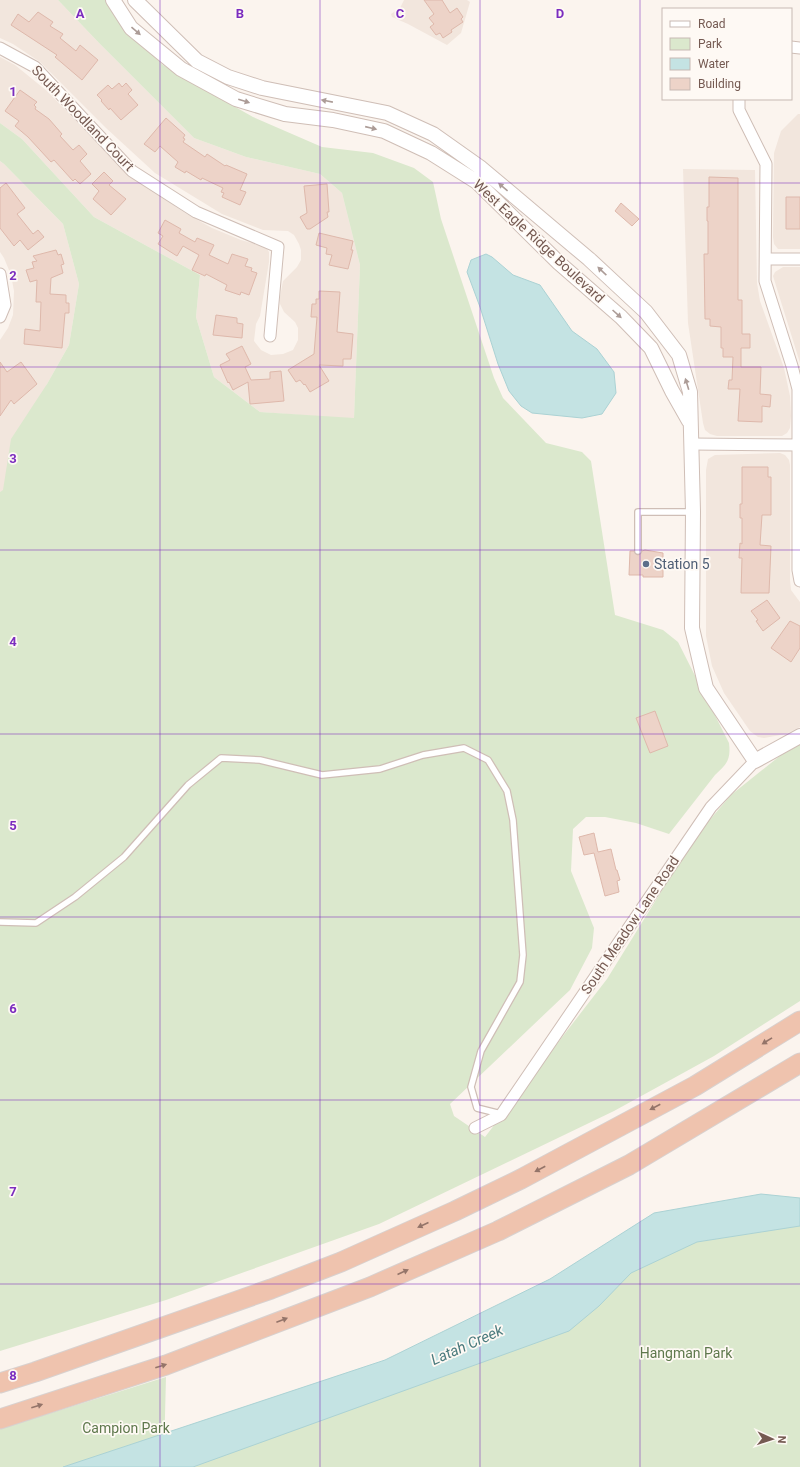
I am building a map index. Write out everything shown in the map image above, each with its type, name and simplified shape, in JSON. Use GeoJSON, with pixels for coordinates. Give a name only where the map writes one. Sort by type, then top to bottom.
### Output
{"type":"FeatureCollection","features":[{"type":"Feature","properties":{"kind":"highway"},"geometry":{"type":"LineString","coordinates":[[0,1383],[36,1372],[271,1289],[341,1262],[455,1211],[521,1179],[696,1086],[800,1021]]}},
{"type":"Feature","properties":{"kind":"highway"},"geometry":{"type":"LineString","coordinates":[[0,1419],[166,1364],[370,1287],[491,1234],[629,1165],[800,1063]]}},
{"type":"Feature","properties":{"kind":"street","name":"West Eagle Ridge Boulevard"},"geometry":{"type":"LineString","coordinates":[[113,0],[131,28],[181,69],[236,99],[285,114],[333,120],[384,131],[431,153],[477,182],[559,263],[621,317],[651,348],[672,391],[690,422]]}},
{"type":"Feature","properties":{"kind":"street","name":"West Eagle Ridge Boulevard"},"geometry":{"type":"LineString","coordinates":[[135,0],[198,61],[228,77],[262,88],[387,113],[432,134],[481,168],[589,259],[646,312],[679,355],[690,392],[693,512],[692,628],[706,688],[755,761]]}},
{"type":"Feature","properties":{"kind":"street","name":"South Woodland Court"},"geometry":{"type":"LineString","coordinates":[[0,48],[35,67],[132,171],[196,212],[278,247],[270,336]]}},
{"type":"Feature","properties":{"kind":"street"},"geometry":{"type":"LineString","coordinates":[[739,100],[739,110],[766,164],[766,259],[764,281],[798,389],[798,570],[800,581]]}},
{"type":"Feature","properties":{"kind":"street"},"geometry":{"type":"LineString","coordinates":[[766,259],[800,259]]}},
{"type":"Feature","properties":{"kind":"street"},"geometry":{"type":"LineString","coordinates":[[0,274],[5,306],[0,317]]}},
{"type":"Feature","properties":{"kind":"street"},"geometry":{"type":"LineString","coordinates":[[692,444],[798,445]]}},
{"type":"Feature","properties":{"kind":"street","name":"South Meadow Lane Road"},"geometry":{"type":"LineString","coordinates":[[475,1128],[501,1114],[711,806],[755,761],[800,736]]}},
{"type":"Feature","properties":{"kind":"lane"},"geometry":{"type":"LineString","coordinates":[[638,551],[638,512],[693,512]]}},
{"type":"Feature","properties":{"kind":"lane"},"geometry":{"type":"LineString","coordinates":[[0,922],[36,923],[75,897],[124,857],[188,785],[221,758],[260,760],[322,775],[380,769],[423,755],[464,748],[488,760],[507,791],[513,820],[523,955],[520,982],[481,1051],[470,1087],[477,1108],[501,1114]]}},
{"type":"Feature","properties":{"kind":"shaded area"},"geometry":{"type":"Polygon","coordinates":[[[0,0],[58,0],[194,138],[246,157],[320,174],[342,193],[360,265],[354,419],[260,412],[214,377],[196,317],[200,275],[94,217],[22,139],[0,123],[0,57],[15,65],[47,91],[130,176],[185,213],[212,228],[267,249],[269,252],[269,262],[260,316],[256,324],[254,341],[261,350],[271,355],[283,354],[293,350],[298,340],[298,328],[295,322],[284,312],[280,304],[283,281],[297,267],[301,260],[301,250],[294,235],[288,231],[263,230],[222,214],[155,173],[106,128],[40,62],[13,44],[0,38],[0,0]]]}},
{"type":"Feature","properties":{"kind":"shaded area"},"geometry":{"type":"Polygon","coordinates":[[[404,0],[467,0],[470,2],[461,33],[447,45],[392,17],[391,14],[400,8],[404,0]]]}},
{"type":"Feature","properties":{"kind":"shaded area"},"geometry":{"type":"Polygon","coordinates":[[[798,114],[800,114],[800,249],[778,249],[774,244],[773,237],[774,153],[781,131],[798,114]]]}},
{"type":"Feature","properties":{"kind":"shaded area"},"geometry":{"type":"Polygon","coordinates":[[[0,161],[63,224],[79,284],[69,345],[47,384],[3,491],[0,492],[0,340],[8,328],[13,315],[14,291],[11,275],[0,252],[0,161]]]}},
{"type":"Feature","properties":{"kind":"shaded area"},"geometry":{"type":"Polygon","coordinates":[[[683,169],[755,170],[757,283],[760,301],[784,368],[790,396],[790,428],[787,433],[782,436],[717,436],[710,434],[705,430],[688,323],[683,169]]]}},
{"type":"Feature","properties":{"kind":"shaded area"},"geometry":{"type":"Polygon","coordinates":[[[783,267],[800,267],[800,363],[773,276],[775,272],[783,267]]]}},
{"type":"Feature","properties":{"kind":"shaded area"},"geometry":{"type":"Polygon","coordinates":[[[780,453],[785,455],[789,460],[790,465],[790,580],[791,590],[800,602],[800,727],[786,734],[764,738],[758,737],[750,731],[724,693],[712,666],[706,636],[706,470],[708,459],[715,455],[780,453]]]}},
{"type":"Feature","properties":{"kind":"green space"},"geometry":{"type":"Polygon","coordinates":[[[58,0],[105,0],[119,23],[163,65],[253,117],[322,147],[373,153],[414,168],[433,182],[441,219],[494,378],[503,398],[546,443],[582,452],[591,461],[615,615],[663,630],[678,642],[729,743],[729,758],[725,765],[715,775],[669,834],[636,823],[605,817],[586,817],[573,829],[571,871],[594,928],[592,948],[570,990],[450,1104],[454,1116],[485,1137],[607,979],[695,837],[731,795],[786,751],[800,743],[800,1001],[714,1056],[614,1111],[379,1224],[166,1300],[0,1351],[0,492],[3,490],[11,439],[47,384],[69,345],[79,284],[63,224],[0,161],[0,123],[22,139],[94,217],[200,275],[196,317],[214,377],[260,412],[354,418],[360,265],[342,193],[320,174],[246,157],[194,138],[58,0]]]}},
{"type":"Feature","properties":{"kind":"green space","name":"Hangman Park"},"geometry":{"type":"Polygon","coordinates":[[[800,1215],[800,1467],[0,1467],[0,1429],[166,1377],[164,1454],[395,1377],[618,1259],[800,1215]]]}},
{"type":"Feature","properties":{"kind":"water"},"geometry":{"type":"Polygon","coordinates":[[[486,254],[492,257],[513,275],[540,285],[572,331],[597,349],[614,372],[616,393],[602,414],[582,418],[532,413],[521,406],[509,391],[498,364],[467,272],[471,260],[486,254]]]}},
{"type":"Feature","properties":{"kind":"water","name":"Latah Creek"},"geometry":{"type":"Polygon","coordinates":[[[761,1194],[800,1198],[800,1226],[697,1242],[631,1273],[599,1306],[569,1331],[193,1467],[63,1467],[385,1360],[550,1279],[654,1213],[761,1194]]]}},
{"type":"Feature","properties":{"kind":"building"},"geometry":{"type":"Polygon","coordinates":[[[424,0],[442,0],[450,13],[457,8],[463,17],[461,19],[463,22],[451,30],[452,32],[443,38],[440,33],[436,35],[430,27],[434,24],[429,18],[434,14],[424,0]]]}},
{"type":"Feature","properties":{"kind":"building"},"geometry":{"type":"Polygon","coordinates":[[[38,12],[53,22],[50,26],[63,34],[60,38],[76,51],[80,45],[98,60],[82,80],[55,57],[57,55],[11,25],[18,14],[29,22],[38,12]]]}},
{"type":"Feature","properties":{"kind":"building"},"geometry":{"type":"Polygon","coordinates":[[[119,83],[122,87],[126,83],[132,90],[128,94],[138,105],[121,120],[110,108],[109,110],[97,95],[108,85],[112,89],[119,83]]]}},
{"type":"Feature","properties":{"kind":"building"},"geometry":{"type":"Polygon","coordinates":[[[20,90],[37,102],[34,105],[36,107],[35,109],[49,119],[62,134],[60,136],[73,150],[79,145],[87,154],[80,161],[91,174],[80,184],[75,179],[73,181],[54,160],[51,162],[28,137],[15,126],[19,121],[5,111],[20,90]]]}},
{"type":"Feature","properties":{"kind":"building"},"geometry":{"type":"Polygon","coordinates":[[[166,118],[185,135],[183,142],[205,157],[207,154],[225,166],[226,165],[247,174],[240,190],[246,192],[240,205],[222,197],[224,193],[221,192],[223,188],[202,178],[201,180],[186,171],[185,173],[175,167],[178,162],[160,146],[155,152],[144,144],[166,118]]]}},
{"type":"Feature","properties":{"kind":"building"},"geometry":{"type":"Polygon","coordinates":[[[104,172],[113,181],[109,185],[126,199],[111,215],[93,199],[99,191],[92,184],[104,172]]]}},
{"type":"Feature","properties":{"kind":"building"},"geometry":{"type":"Polygon","coordinates":[[[709,177],[738,178],[738,300],[742,300],[742,334],[750,334],[750,348],[741,348],[741,367],[761,367],[760,394],[771,395],[770,407],[762,406],[762,422],[738,421],[740,389],[728,389],[729,380],[732,380],[733,357],[723,357],[723,348],[721,348],[721,327],[710,326],[710,319],[705,319],[704,254],[708,254],[707,207],[709,207],[709,177]]]}},
{"type":"Feature","properties":{"kind":"building"},"geometry":{"type":"Polygon","coordinates":[[[6,183],[25,208],[17,214],[33,234],[38,230],[44,237],[28,250],[20,240],[14,246],[0,228],[0,188],[6,183]]]}},
{"type":"Feature","properties":{"kind":"building"},"geometry":{"type":"Polygon","coordinates":[[[327,184],[328,217],[310,229],[307,229],[300,217],[307,213],[304,186],[327,184]]]}},
{"type":"Feature","properties":{"kind":"building"},"geometry":{"type":"Polygon","coordinates":[[[786,197],[800,197],[800,229],[786,229],[786,197]]]}},
{"type":"Feature","properties":{"kind":"building"},"geometry":{"type":"Polygon","coordinates":[[[621,203],[639,219],[632,226],[615,211],[621,203]]]}},
{"type":"Feature","properties":{"kind":"building"},"geometry":{"type":"Polygon","coordinates":[[[165,220],[181,229],[179,233],[195,242],[197,238],[214,245],[209,255],[228,264],[232,254],[248,259],[245,266],[252,268],[251,271],[257,273],[249,295],[241,292],[240,295],[225,290],[227,285],[206,274],[205,276],[192,270],[199,255],[183,246],[177,256],[158,244],[163,236],[158,233],[165,220]]]}},
{"type":"Feature","properties":{"kind":"building"},"geometry":{"type":"Polygon","coordinates":[[[319,233],[353,241],[351,250],[353,250],[348,269],[329,265],[332,255],[326,254],[327,248],[316,245],[319,233]]]}},
{"type":"Feature","properties":{"kind":"building"},"geometry":{"type":"Polygon","coordinates":[[[56,250],[58,255],[61,254],[64,264],[61,265],[63,273],[51,278],[50,294],[66,295],[66,303],[69,303],[69,313],[65,313],[62,348],[24,344],[25,329],[40,331],[41,302],[36,302],[37,280],[30,282],[26,270],[34,268],[32,262],[37,261],[33,256],[56,250]]]}},
{"type":"Feature","properties":{"kind":"building"},"geometry":{"type":"Polygon","coordinates":[[[319,291],[340,292],[337,332],[353,334],[351,359],[343,359],[343,366],[319,365],[329,381],[310,392],[305,384],[304,385],[300,380],[296,382],[288,370],[314,354],[317,317],[311,317],[312,304],[316,304],[316,299],[319,299],[319,291]]]}},
{"type":"Feature","properties":{"kind":"building"},"geometry":{"type":"Polygon","coordinates":[[[216,315],[237,318],[237,323],[243,324],[242,338],[213,335],[216,315]]]}},
{"type":"Feature","properties":{"kind":"building"},"geometry":{"type":"Polygon","coordinates":[[[242,346],[251,364],[245,367],[251,380],[270,379],[270,372],[281,371],[284,401],[250,404],[248,382],[233,390],[229,382],[228,383],[220,365],[230,360],[226,354],[242,346]]]}},
{"type":"Feature","properties":{"kind":"building"},"geometry":{"type":"Polygon","coordinates":[[[0,362],[7,372],[21,362],[37,384],[14,404],[11,400],[0,416],[0,362]]]}},
{"type":"Feature","properties":{"kind":"building"},"geometry":{"type":"Polygon","coordinates":[[[742,467],[768,467],[768,477],[771,477],[771,515],[762,515],[760,545],[771,546],[769,593],[741,593],[742,558],[739,558],[740,543],[742,544],[742,518],[740,518],[740,504],[742,504],[742,467]]]}},
{"type":"Feature","properties":{"kind":"building","name":"Station 5"},"geometry":{"type":"Polygon","coordinates":[[[645,550],[663,553],[663,577],[629,575],[630,551],[634,551],[638,555],[645,550]]]}},
{"type":"Feature","properties":{"kind":"building"},"geometry":{"type":"Polygon","coordinates":[[[767,600],[780,618],[763,631],[756,621],[758,620],[751,611],[767,600]]]}},
{"type":"Feature","properties":{"kind":"building"},"geometry":{"type":"Polygon","coordinates":[[[790,621],[800,626],[800,648],[791,662],[771,648],[790,621]]]}},
{"type":"Feature","properties":{"kind":"building"},"geometry":{"type":"Polygon","coordinates":[[[655,711],[668,746],[650,753],[636,718],[655,711]]]}},
{"type":"Feature","properties":{"kind":"building"},"geometry":{"type":"Polygon","coordinates":[[[594,833],[598,852],[611,849],[620,880],[617,881],[619,892],[605,896],[594,853],[584,855],[579,837],[594,833]]]}},
{"type":"Feature","properties":{"kind":"place","name":"Station 5"},"geometry":{"type":"Point","coordinates":[646,564]}},
{"type":"Feature","properties":{"kind":"park label","name":"Campion Park"},"geometry":{"type":"Point","coordinates":[126,1428]}}]}
